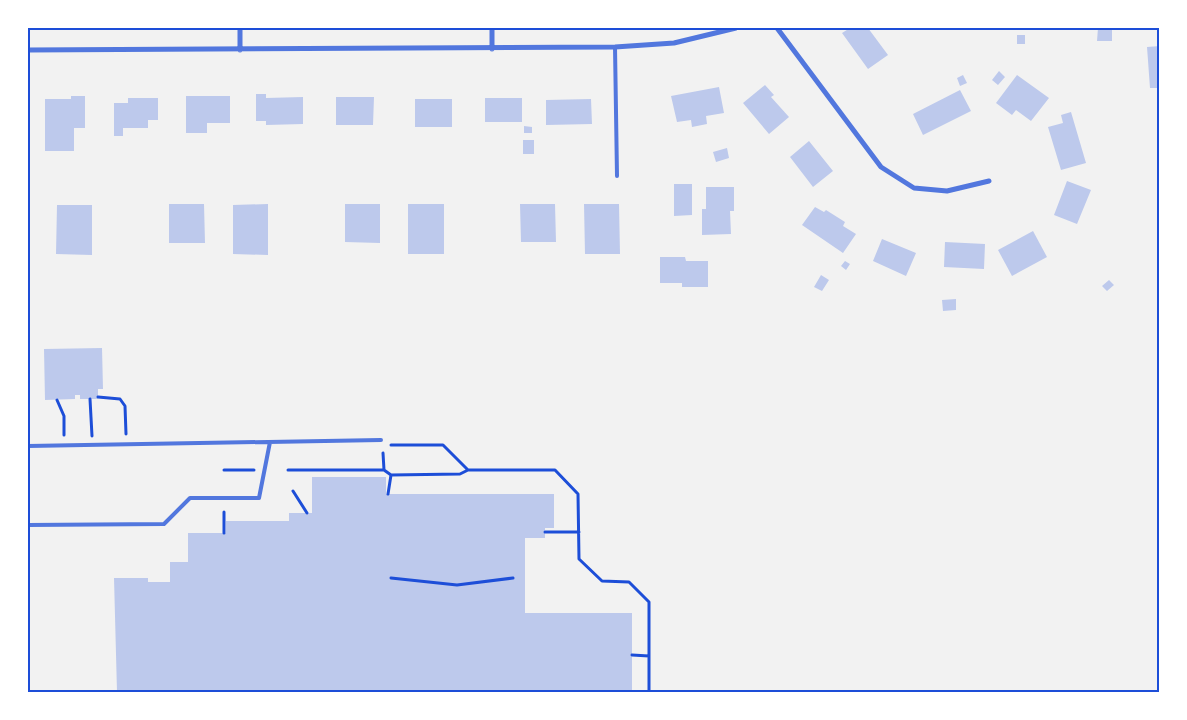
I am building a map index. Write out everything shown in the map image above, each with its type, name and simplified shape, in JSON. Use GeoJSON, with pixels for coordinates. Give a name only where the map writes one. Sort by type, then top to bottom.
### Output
{"type":"FeatureCollection","features":[{"type":"Feature","properties":{"kind":"street"},"geometry":{"type":"LineString","coordinates":[[240,28],[240,50]]}},
{"type":"Feature","properties":{"kind":"street"},"geometry":{"type":"LineString","coordinates":[[492,28],[492,49]]}},
{"type":"Feature","properties":{"kind":"street"},"geometry":{"type":"LineString","coordinates":[[28,50],[615,47],[674,43],[736,28]]}},
{"type":"Feature","properties":{"kind":"street"},"geometry":{"type":"LineString","coordinates":[[777,28],[881,167],[914,188],[947,191],[989,180]]}},
{"type":"Feature","properties":{"kind":"lane"},"geometry":{"type":"LineString","coordinates":[[615,47],[617,176]]}},
{"type":"Feature","properties":{"kind":"lane"},"geometry":{"type":"LineString","coordinates":[[1160,189],[1160,536]]}},
{"type":"Feature","properties":{"kind":"lane"},"geometry":{"type":"LineString","coordinates":[[28,446],[381,440]]}},
{"type":"Feature","properties":{"kind":"lane"},"geometry":{"type":"LineString","coordinates":[[28,525],[164,524],[190,498],[259,498],[270,442]]}},
{"type":"Feature","properties":{"kind":"path"},"geometry":{"type":"LineString","coordinates":[[98,397],[120,398],[125,406],[126,445]]}},
{"type":"Feature","properties":{"kind":"path"},"geometry":{"type":"LineString","coordinates":[[90,399],[92,445]]}},
{"type":"Feature","properties":{"kind":"path"},"geometry":{"type":"LineString","coordinates":[[57,400],[64,416],[64,446]]}},
{"type":"Feature","properties":{"kind":"path"},"geometry":{"type":"LineString","coordinates":[[391,445],[443,445],[468,470]]}},
{"type":"Feature","properties":{"kind":"path"},"geometry":{"type":"LineString","coordinates":[[383,453],[384,470]]}},
{"type":"Feature","properties":{"kind":"path"},"geometry":{"type":"LineString","coordinates":[[224,470],[264,470]]}},
{"type":"Feature","properties":{"kind":"path"},"geometry":{"type":"LineString","coordinates":[[288,470],[384,470],[391,475],[460,474],[468,470],[555,470],[578,494],[579,559],[602,581],[629,582],[649,602],[649,692]]}},
{"type":"Feature","properties":{"kind":"path"},"geometry":{"type":"LineString","coordinates":[[388,494],[391,475]]}},
{"type":"Feature","properties":{"kind":"path"},"geometry":{"type":"LineString","coordinates":[[293,491],[307,513]]}},
{"type":"Feature","properties":{"kind":"path"},"geometry":{"type":"LineString","coordinates":[[224,512],[224,533]]}},
{"type":"Feature","properties":{"kind":"path"},"geometry":{"type":"LineString","coordinates":[[545,532],[579,532]]}},
{"type":"Feature","properties":{"kind":"path"},"geometry":{"type":"LineString","coordinates":[[391,578],[457,585],[513,578]]}},
{"type":"Feature","properties":{"kind":"path"},"geometry":{"type":"LineString","coordinates":[[632,655],[649,656]]}},
{"type":"Feature","properties":{"kind":"building"},"geometry":{"type":"Polygon","coordinates":[[[850,28],[868,28],[888,55],[868,69],[842,33],[850,28]]]}},
{"type":"Feature","properties":{"kind":"building"},"geometry":{"type":"Polygon","coordinates":[[[1098,28],[1112,28],[1112,41],[1097,41],[1098,28]]]}},
{"type":"Feature","properties":{"kind":"building"},"geometry":{"type":"Polygon","coordinates":[[[1017,35],[1025,35],[1025,44],[1017,44],[1017,35]]]}},
{"type":"Feature","properties":{"kind":"building"},"geometry":{"type":"Polygon","coordinates":[[[1160,46],[1160,88],[1150,88],[1147,47],[1160,46]]]}},
{"type":"Feature","properties":{"kind":"building"},"geometry":{"type":"Polygon","coordinates":[[[999,71],[1005,77],[998,85],[992,80],[999,71]]]}},
{"type":"Feature","properties":{"kind":"building"},"geometry":{"type":"Polygon","coordinates":[[[963,75],[967,83],[960,86],[957,78],[963,75]]]}},
{"type":"Feature","properties":{"kind":"building"},"geometry":{"type":"Polygon","coordinates":[[[1017,75],[1049,98],[1031,121],[1016,110],[1012,115],[996,103],[1017,75]]]}},
{"type":"Feature","properties":{"kind":"building"},"geometry":{"type":"Polygon","coordinates":[[[765,85],[774,95],[771,97],[789,117],[769,134],[743,103],[765,85]]]}},
{"type":"Feature","properties":{"kind":"building"},"geometry":{"type":"Polygon","coordinates":[[[719,87],[724,113],[706,116],[707,124],[692,127],[691,120],[677,122],[671,96],[719,87]]]}},
{"type":"Feature","properties":{"kind":"building"},"geometry":{"type":"Polygon","coordinates":[[[960,90],[971,111],[923,135],[913,114],[960,90]]]}},
{"type":"Feature","properties":{"kind":"building"},"geometry":{"type":"Polygon","coordinates":[[[256,94],[266,94],[266,98],[303,97],[303,124],[266,125],[266,121],[256,121],[256,94]]]}},
{"type":"Feature","properties":{"kind":"building"},"geometry":{"type":"Polygon","coordinates":[[[71,96],[85,96],[85,128],[74,128],[74,151],[45,151],[45,99],[71,99],[71,96]]]}},
{"type":"Feature","properties":{"kind":"building"},"geometry":{"type":"Polygon","coordinates":[[[186,96],[230,96],[230,123],[207,123],[207,133],[186,133],[186,96]]]}},
{"type":"Feature","properties":{"kind":"building"},"geometry":{"type":"Polygon","coordinates":[[[336,97],[374,97],[373,125],[336,125],[336,97]]]}},
{"type":"Feature","properties":{"kind":"building"},"geometry":{"type":"Polygon","coordinates":[[[128,98],[158,98],[158,120],[148,120],[148,128],[123,128],[123,136],[114,136],[114,103],[128,103],[128,98]]]}},
{"type":"Feature","properties":{"kind":"building"},"geometry":{"type":"Polygon","coordinates":[[[485,98],[522,98],[522,122],[485,122],[485,98]]]}},
{"type":"Feature","properties":{"kind":"building"},"geometry":{"type":"Polygon","coordinates":[[[415,99],[452,99],[452,127],[415,127],[415,99]]]}},
{"type":"Feature","properties":{"kind":"building"},"geometry":{"type":"Polygon","coordinates":[[[591,99],[592,124],[546,125],[546,100],[591,99]]]}},
{"type":"Feature","properties":{"kind":"building"},"geometry":{"type":"Polygon","coordinates":[[[1071,112],[1086,163],[1061,170],[1048,127],[1063,123],[1061,115],[1071,112]]]}},
{"type":"Feature","properties":{"kind":"building"},"geometry":{"type":"Polygon","coordinates":[[[524,126],[532,127],[532,133],[524,133],[524,126]]]}},
{"type":"Feature","properties":{"kind":"building"},"geometry":{"type":"Polygon","coordinates":[[[523,140],[534,140],[534,154],[523,154],[523,140]]]}},
{"type":"Feature","properties":{"kind":"building"},"geometry":{"type":"Polygon","coordinates":[[[809,141],[833,171],[813,187],[790,157],[809,141]]]}},
{"type":"Feature","properties":{"kind":"building"},"geometry":{"type":"Polygon","coordinates":[[[727,148],[729,158],[716,162],[713,152],[727,148]]]}},
{"type":"Feature","properties":{"kind":"building"},"geometry":{"type":"Polygon","coordinates":[[[1067,181],[1091,190],[1077,224],[1054,215],[1067,181]]]}},
{"type":"Feature","properties":{"kind":"building"},"geometry":{"type":"Polygon","coordinates":[[[674,184],[692,184],[692,215],[674,216],[674,184]]]}},
{"type":"Feature","properties":{"kind":"building"},"geometry":{"type":"Polygon","coordinates":[[[706,187],[734,187],[734,211],[730,211],[731,234],[702,235],[702,209],[706,209],[706,187]]]}},
{"type":"Feature","properties":{"kind":"building"},"geometry":{"type":"Polygon","coordinates":[[[169,204],[204,204],[205,243],[169,243],[169,204]]]}},
{"type":"Feature","properties":{"kind":"building"},"geometry":{"type":"Polygon","coordinates":[[[268,204],[268,255],[233,254],[233,205],[268,204]]]}},
{"type":"Feature","properties":{"kind":"building"},"geometry":{"type":"Polygon","coordinates":[[[345,204],[380,204],[380,243],[345,242],[345,204]]]}},
{"type":"Feature","properties":{"kind":"building"},"geometry":{"type":"Polygon","coordinates":[[[408,204],[444,204],[444,254],[408,254],[408,204]]]}},
{"type":"Feature","properties":{"kind":"building"},"geometry":{"type":"Polygon","coordinates":[[[520,204],[555,204],[556,242],[521,242],[520,204]]]}},
{"type":"Feature","properties":{"kind":"building"},"geometry":{"type":"Polygon","coordinates":[[[584,204],[619,204],[620,254],[585,254],[584,204]]]}},
{"type":"Feature","properties":{"kind":"building"},"geometry":{"type":"Polygon","coordinates":[[[57,205],[92,205],[92,255],[56,254],[57,205]]]}},
{"type":"Feature","properties":{"kind":"building"},"geometry":{"type":"Polygon","coordinates":[[[815,207],[824,212],[826,210],[845,222],[843,226],[856,234],[843,253],[802,225],[815,207]]]}},
{"type":"Feature","properties":{"kind":"building"},"geometry":{"type":"Polygon","coordinates":[[[1033,231],[1047,257],[1012,276],[998,250],[1033,231]]]}},
{"type":"Feature","properties":{"kind":"building"},"geometry":{"type":"Polygon","coordinates":[[[882,239],[916,253],[906,276],[873,261],[882,239]]]}},
{"type":"Feature","properties":{"kind":"building"},"geometry":{"type":"Polygon","coordinates":[[[945,242],[985,244],[984,269],[944,267],[945,242]]]}},
{"type":"Feature","properties":{"kind":"building"},"geometry":{"type":"Polygon","coordinates":[[[660,257],[685,257],[686,261],[708,261],[708,287],[682,287],[682,283],[660,283],[660,257]]]}},
{"type":"Feature","properties":{"kind":"building"},"geometry":{"type":"Polygon","coordinates":[[[845,261],[850,264],[846,270],[841,266],[845,261]]]}},
{"type":"Feature","properties":{"kind":"building"},"geometry":{"type":"Polygon","coordinates":[[[821,275],[829,280],[822,291],[814,287],[821,275]]]}},
{"type":"Feature","properties":{"kind":"building"},"geometry":{"type":"Polygon","coordinates":[[[1109,280],[1114,285],[1107,291],[1102,286],[1109,280]]]}},
{"type":"Feature","properties":{"kind":"building"},"geometry":{"type":"Polygon","coordinates":[[[956,299],[956,310],[943,311],[942,300],[956,299]]]}},
{"type":"Feature","properties":{"kind":"building"},"geometry":{"type":"Polygon","coordinates":[[[102,348],[103,389],[98,389],[98,399],[80,399],[80,395],[75,395],[75,399],[45,400],[44,349],[102,348]]]}},
{"type":"Feature","properties":{"kind":"building"},"geometry":{"type":"Polygon","coordinates":[[[312,477],[386,477],[386,494],[554,494],[554,528],[545,528],[545,538],[525,538],[525,613],[632,613],[632,692],[117,692],[114,578],[148,578],[148,582],[170,582],[170,562],[188,562],[188,533],[226,533],[226,521],[289,521],[289,513],[312,513],[312,477]]]}}]}
